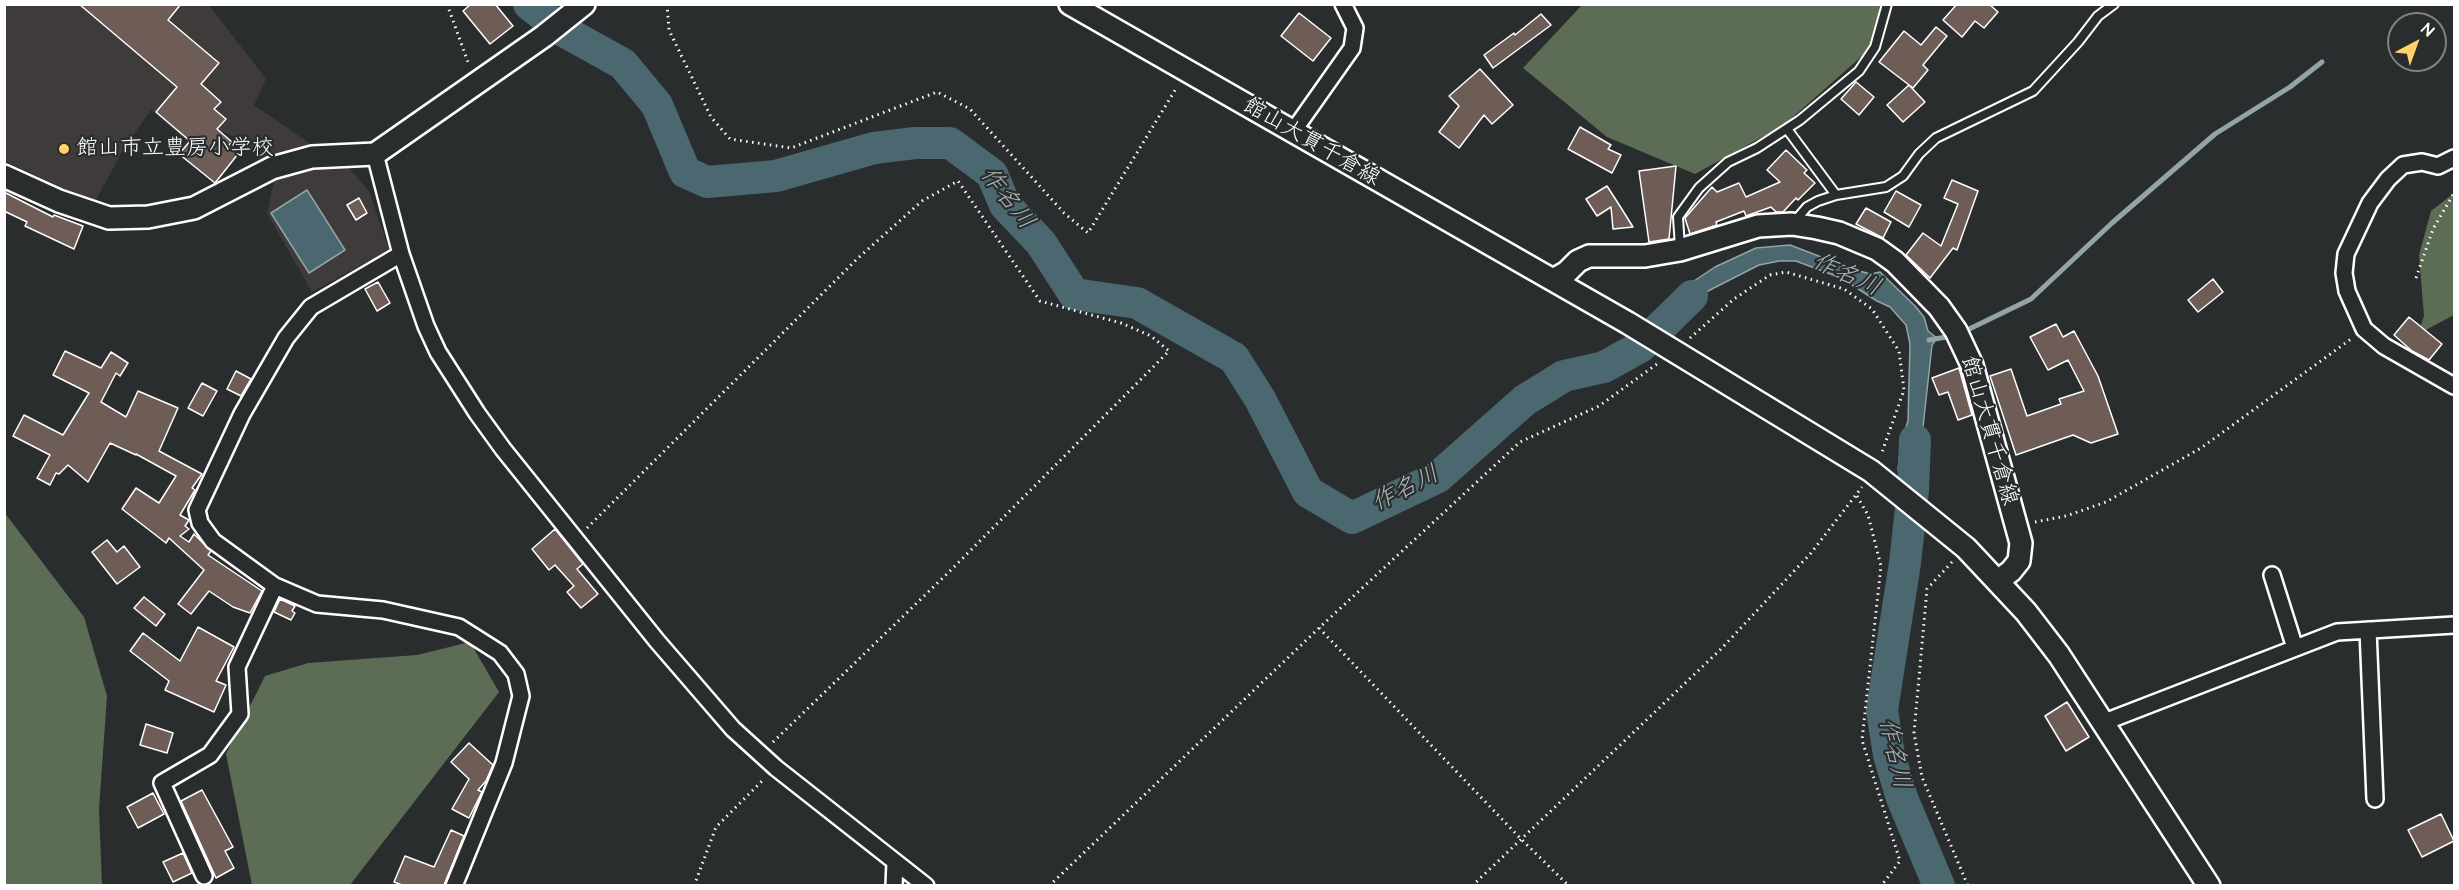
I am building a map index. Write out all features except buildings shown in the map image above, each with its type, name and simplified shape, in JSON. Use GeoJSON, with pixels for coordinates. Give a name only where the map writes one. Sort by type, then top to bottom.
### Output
{"type":"FeatureCollection","features":[{"type":"Feature","properties":{"kind":"main road"},"geometry":{"type":"LineString","coordinates":[[4,176],[87,212],[109,218],[128,219],[194,208],[272,168],[312,157],[375,154],[476,85],[584,4]]}},
{"type":"Feature","properties":{"kind":"main road","name":"館山大貫千倉線"},"geometry":{"type":"LineString","coordinates":[[1070,4],[1292,133],[1628,323],[1878,476],[1966,548],[1998,581],[2043,634],[2209,885]]}},
{"type":"Feature","properties":{"kind":"main road","name":"館山大貫千倉線"},"geometry":{"type":"LineString","coordinates":[[1553,280],[1567,272],[1578,261],[1589,256],[1645,256],[1680,250],[1758,226],[1792,224],[1839,233],[1877,249],[1919,285],[1939,307],[1958,334],[1972,365],[2021,543],[2019,561],[1998,581]]}},
{"type":"Feature","properties":{"kind":"street"},"geometry":{"type":"LineString","coordinates":[[1292,133],[1352,48],[1355,28],[1343,4]]}},
{"type":"Feature","properties":{"kind":"street"},"geometry":{"type":"LineString","coordinates":[[375,154],[401,254],[418,307],[438,352],[496,440],[712,705],[760,755],[926,885]]}},
{"type":"Feature","properties":{"kind":"street"},"geometry":{"type":"LineString","coordinates":[[2454,158],[2438,166],[2422,162],[2403,165],[2388,179],[2370,203],[2346,254],[2344,273],[2347,291],[2364,329],[2384,346],[2454,386]]}},
{"type":"Feature","properties":{"kind":"street"},"geometry":{"type":"LineString","coordinates":[[401,254],[311,307],[286,338],[242,414],[197,510],[200,523],[213,541],[275,586],[317,604],[383,610],[459,627],[500,654],[516,674],[520,696],[504,763],[454,885]]}},
{"type":"Feature","properties":{"kind":"street"},"geometry":{"type":"LineString","coordinates":[[2272,575],[2295,648]]}},
{"type":"Feature","properties":{"kind":"street"},"geometry":{"type":"LineString","coordinates":[[204,876],[162,783],[210,754],[240,714],[237,667],[275,586]]}},
{"type":"Feature","properties":{"kind":"street"},"geometry":{"type":"LineString","coordinates":[[2102,723],[2337,632],[2454,625]]}},
{"type":"Feature","properties":{"kind":"street"},"geometry":{"type":"LineString","coordinates":[[2367,630],[2375,799]]}},
{"type":"Feature","properties":{"kind":"street"},"geometry":{"type":"LineString","coordinates":[[894,885],[895,862]]}},
{"type":"Feature","properties":{"kind":"lane"},"geometry":{"type":"LineString","coordinates":[[1680,250],[1678,217],[1699,188],[1728,162],[1757,148],[1787,129],[1859,71],[1875,47],[1887,4]]}},
{"type":"Feature","properties":{"kind":"lane"},"geometry":{"type":"LineString","coordinates":[[1792,224],[1807,207],[1836,195],[1886,187],[1903,176],[1919,154],[1936,138],[2033,91],[2078,42],[2098,16],[2114,4]]}},
{"type":"Feature","properties":{"kind":"lane"},"geometry":{"type":"LineString","coordinates":[[1787,129],[1836,195]]}},
{"type":"Feature","properties":{"kind":"path"},"geometry":{"type":"LineString","coordinates":[[447,4],[476,85]]}},
{"type":"Feature","properties":{"kind":"path"},"geometry":{"type":"LineString","coordinates":[[667,4],[669,30],[711,117],[730,139],[791,148],[937,92],[970,109],[1064,213],[1088,233],[1186,72]]}},
{"type":"Feature","properties":{"kind":"path"},"geometry":{"type":"LineString","coordinates":[[575,539],[858,258],[922,201],[958,182],[1040,301],[1121,323],[1151,336],[1169,351],[952,569],[760,755]]}},
{"type":"Feature","properties":{"kind":"path"},"geometry":{"type":"LineString","coordinates":[[2416,278],[2433,229],[2454,193]]}},
{"type":"Feature","properties":{"kind":"path"},"geometry":{"type":"LineString","coordinates":[[1049,885],[1319,628],[1520,442],[1599,406],[1734,299],[1770,275],[1786,272],[1844,289],[1872,309],[1899,351],[1904,390],[1878,476],[1857,496],[1811,553],[1721,649],[1472,885]]}},
{"type":"Feature","properties":{"kind":"path"},"geometry":{"type":"LineString","coordinates":[[2015,525],[2066,516],[2106,502],[2201,448],[2364,329]]}},
{"type":"Feature","properties":{"kind":"path"},"geometry":{"type":"LineString","coordinates":[[1857,496],[1868,515],[1881,566],[1862,740],[1900,861],[1881,885]]}},
{"type":"Feature","properties":{"kind":"path"},"geometry":{"type":"LineString","coordinates":[[1966,548],[1927,589],[1914,733],[1922,777],[1968,885]]}},
{"type":"Feature","properties":{"kind":"path"},"geometry":{"type":"LineString","coordinates":[[1319,628],[1521,839],[1569,885]]}},
{"type":"Feature","properties":{"kind":"path"},"geometry":{"type":"LineString","coordinates":[[694,885],[716,827],[776,768]]}},
{"type":"Feature","properties":{"kind":"shaded area","name":"館山市立豊房小学校"},"geometry":{"type":"Polygon","coordinates":[[[4,5],[209,5],[266,79],[254,105],[318,149],[330,165],[349,168],[369,191],[389,250],[312,292],[267,213],[279,159],[264,164],[239,139],[219,130],[216,133],[204,124],[188,142],[151,110],[124,148],[96,200],[66,190],[5,161],[4,5]]]}},
{"type":"Feature","properties":{"kind":"green space"},"geometry":{"type":"Polygon","coordinates":[[[1582,5],[1883,5],[1869,50],[1784,125],[1695,174],[1607,137],[1523,68],[1582,5]]]}},
{"type":"Feature","properties":{"kind":"green space"},"geometry":{"type":"Polygon","coordinates":[[[2454,193],[2454,315],[2418,334],[2424,316],[2419,255],[2431,211],[2454,193]]]}},
{"type":"Feature","properties":{"kind":"green space"},"geometry":{"type":"Polygon","coordinates":[[[4,512],[84,617],[107,696],[99,809],[102,885],[5,885],[4,512]]]}},
{"type":"Feature","properties":{"kind":"green space"},"geometry":{"type":"Polygon","coordinates":[[[470,642],[499,692],[350,885],[252,885],[226,754],[265,676],[308,663],[417,655],[470,642]]]}},
{"type":"Feature","properties":{"kind":"water"},"geometry":{"type":"Polygon","coordinates":[[[307,190],[345,250],[309,273],[271,213],[307,190]]]}},
{"type":"Feature","properties":{"kind":"water"},"geometry":{"type":"Polygon","coordinates":[[[1790,245],[1855,270],[1871,274],[1880,272],[1915,306],[1924,317],[1928,331],[1937,338],[1932,345],[1921,445],[1925,456],[1922,488],[1898,470],[1901,443],[1908,421],[1910,344],[1906,325],[1890,307],[1841,278],[1796,261],[1779,261],[1759,265],[1706,292],[1668,330],[1652,321],[1691,283],[1715,267],[1756,248],[1790,245]]]}},
{"type":"Feature","properties":{"kind":"waterway","name":"作名川"},"geometry":{"type":"LineString","coordinates":[[529,4],[560,29],[623,64],[657,105],[685,172],[707,182],[776,176],[874,148],[915,143],[950,143],[992,174],[1005,205],[1041,243],[1074,294],[1137,303],[1234,358],[1260,399],[1308,492],[1352,518],[1438,477],[1525,400],[1564,376],[1604,367],[1640,347],[1692,296]]}},
{"type":"Feature","properties":{"kind":"waterway"},"geometry":{"type":"LineString","coordinates":[[1961,333],[2031,299],[2112,223],[2215,134],[2290,87],[2322,62]]}},
{"type":"Feature","properties":{"kind":"waterway"},"geometry":{"type":"LineString","coordinates":[[1929,340],[1952,336]]}},
{"type":"Feature","properties":{"kind":"waterway","name":"作名川"},"geometry":{"type":"LineString","coordinates":[[1915,440],[1913,490],[1905,563],[1882,710],[1889,755],[1902,798],[1939,886]]}},
{"type":"Feature","properties":{"kind":"place","name":"館山市立豊房小学校"},"geometry":{"type":"Point","coordinates":[64,149]}}]}
